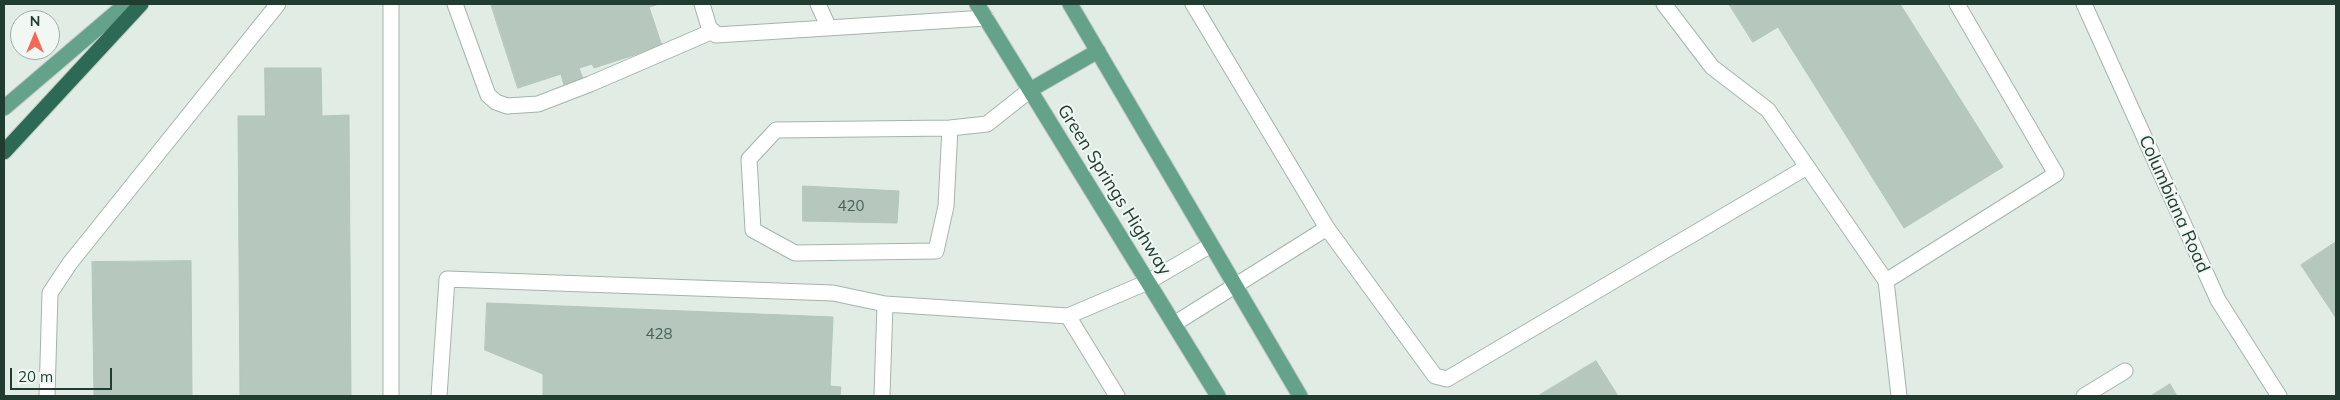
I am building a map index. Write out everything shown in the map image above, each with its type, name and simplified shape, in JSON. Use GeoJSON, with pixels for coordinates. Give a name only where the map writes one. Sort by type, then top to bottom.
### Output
{"type":"FeatureCollection","features":[{"type":"Feature","properties":{"kind":"highway"},"geometry":{"type":"LineString","coordinates":[[4,152],[141,4]]}},
{"type":"Feature","properties":{"kind":"main road"},"geometry":{"type":"LineString","coordinates":[[4,108],[126,4]]}},
{"type":"Feature","properties":{"kind":"main road","name":"Green Springs Highway"},"geometry":{"type":"LineString","coordinates":[[977,4],[1218,396]]}},
{"type":"Feature","properties":{"kind":"main road"},"geometry":{"type":"LineString","coordinates":[[1070,4],[1300,396]]}},
{"type":"Feature","properties":{"kind":"main road"},"geometry":{"type":"LineString","coordinates":[[1030,90],[1098,51]]}},
{"type":"Feature","properties":{"kind":"street"},"geometry":{"type":"LineString","coordinates":[[47,396],[50,293],[70,263],[278,4]]}},
{"type":"Feature","properties":{"kind":"street"},"geometry":{"type":"LineString","coordinates":[[391,4],[391,396]]}},
{"type":"Feature","properties":{"kind":"street"},"geometry":{"type":"LineString","coordinates":[[455,4],[488,95],[496,102],[507,106],[538,104],[590,84],[713,31]]}},
{"type":"Feature","properties":{"kind":"street"},"geometry":{"type":"LineString","coordinates":[[702,4],[709,28],[716,35],[828,26],[986,18]]}},
{"type":"Feature","properties":{"kind":"street"},"geometry":{"type":"LineString","coordinates":[[818,4],[828,26]]}},
{"type":"Feature","properties":{"kind":"street"},"geometry":{"type":"LineString","coordinates":[[1193,4],[1327,228],[1435,376],[1447,379],[1807,167]]}},
{"type":"Feature","properties":{"kind":"street"},"geometry":{"type":"LineString","coordinates":[[1664,4],[1712,67],[1768,110],[1886,281],[1899,396]]}},
{"type":"Feature","properties":{"kind":"street"},"geometry":{"type":"LineString","coordinates":[[1886,281],[2056,174],[1957,4]]}},
{"type":"Feature","properties":{"kind":"street","name":"Columbiana Road"},"geometry":{"type":"LineString","coordinates":[[2084,4],[2218,300],[2279,396]]}},
{"type":"Feature","properties":{"kind":"street"},"geometry":{"type":"LineString","coordinates":[[950,128],[946,206],[936,251],[795,253],[753,230],[749,159],[776,130],[950,128],[987,124],[1030,90]]}},
{"type":"Feature","properties":{"kind":"street"},"geometry":{"type":"LineString","coordinates":[[1174,324],[1327,228]]}},
{"type":"Feature","properties":{"kind":"street"},"geometry":{"type":"LineString","coordinates":[[439,396],[447,279],[833,293],[885,304],[1068,316],[1148,282],[1211,244]]}},
{"type":"Feature","properties":{"kind":"street"},"geometry":{"type":"LineString","coordinates":[[882,396],[885,304]]}},
{"type":"Feature","properties":{"kind":"street"},"geometry":{"type":"LineString","coordinates":[[1068,316],[1117,396]]}},
{"type":"Feature","properties":{"kind":"street"},"geometry":{"type":"LineString","coordinates":[[2084,396],[2124,371]]}},
{"type":"Feature","properties":{"kind":"building"},"geometry":{"type":"Polygon","coordinates":[[[491,4],[659,4],[649,7],[662,46],[594,68],[592,64],[579,68],[583,79],[564,85],[561,74],[518,88],[491,4]]]}},
{"type":"Feature","properties":{"kind":"building"},"geometry":{"type":"Polygon","coordinates":[[[1729,4],[1900,4],[2003,167],[1904,228],[1778,27],[1753,42],[1729,4]]]}},
{"type":"Feature","properties":{"kind":"building"},"geometry":{"type":"Polygon","coordinates":[[[265,68],[321,68],[322,116],[349,115],[351,396],[240,396],[238,116],[265,116],[265,68]]]}},
{"type":"Feature","properties":{"kind":"building"},"geometry":{"type":"Polygon","coordinates":[[[803,186],[899,191],[897,223],[803,221],[803,186]]]}},
{"type":"Feature","properties":{"kind":"building"},"geometry":{"type":"Polygon","coordinates":[[[2336,242],[2336,318],[2301,265],[2336,242]]]}},
{"type":"Feature","properties":{"kind":"building"},"geometry":{"type":"Polygon","coordinates":[[[191,261],[192,396],[94,396],[92,262],[191,261]]]}},
{"type":"Feature","properties":{"kind":"building"},"geometry":{"type":"Polygon","coordinates":[[[487,303],[833,317],[830,386],[841,387],[840,396],[543,396],[543,374],[485,350],[487,303]]]}},
{"type":"Feature","properties":{"kind":"building"},"geometry":{"type":"Polygon","coordinates":[[[1596,361],[1618,396],[1538,396],[1596,361]]]}},
{"type":"Feature","properties":{"kind":"building"},"geometry":{"type":"Polygon","coordinates":[[[2170,384],[2177,396],[2151,396],[2170,384]]]}}]}
